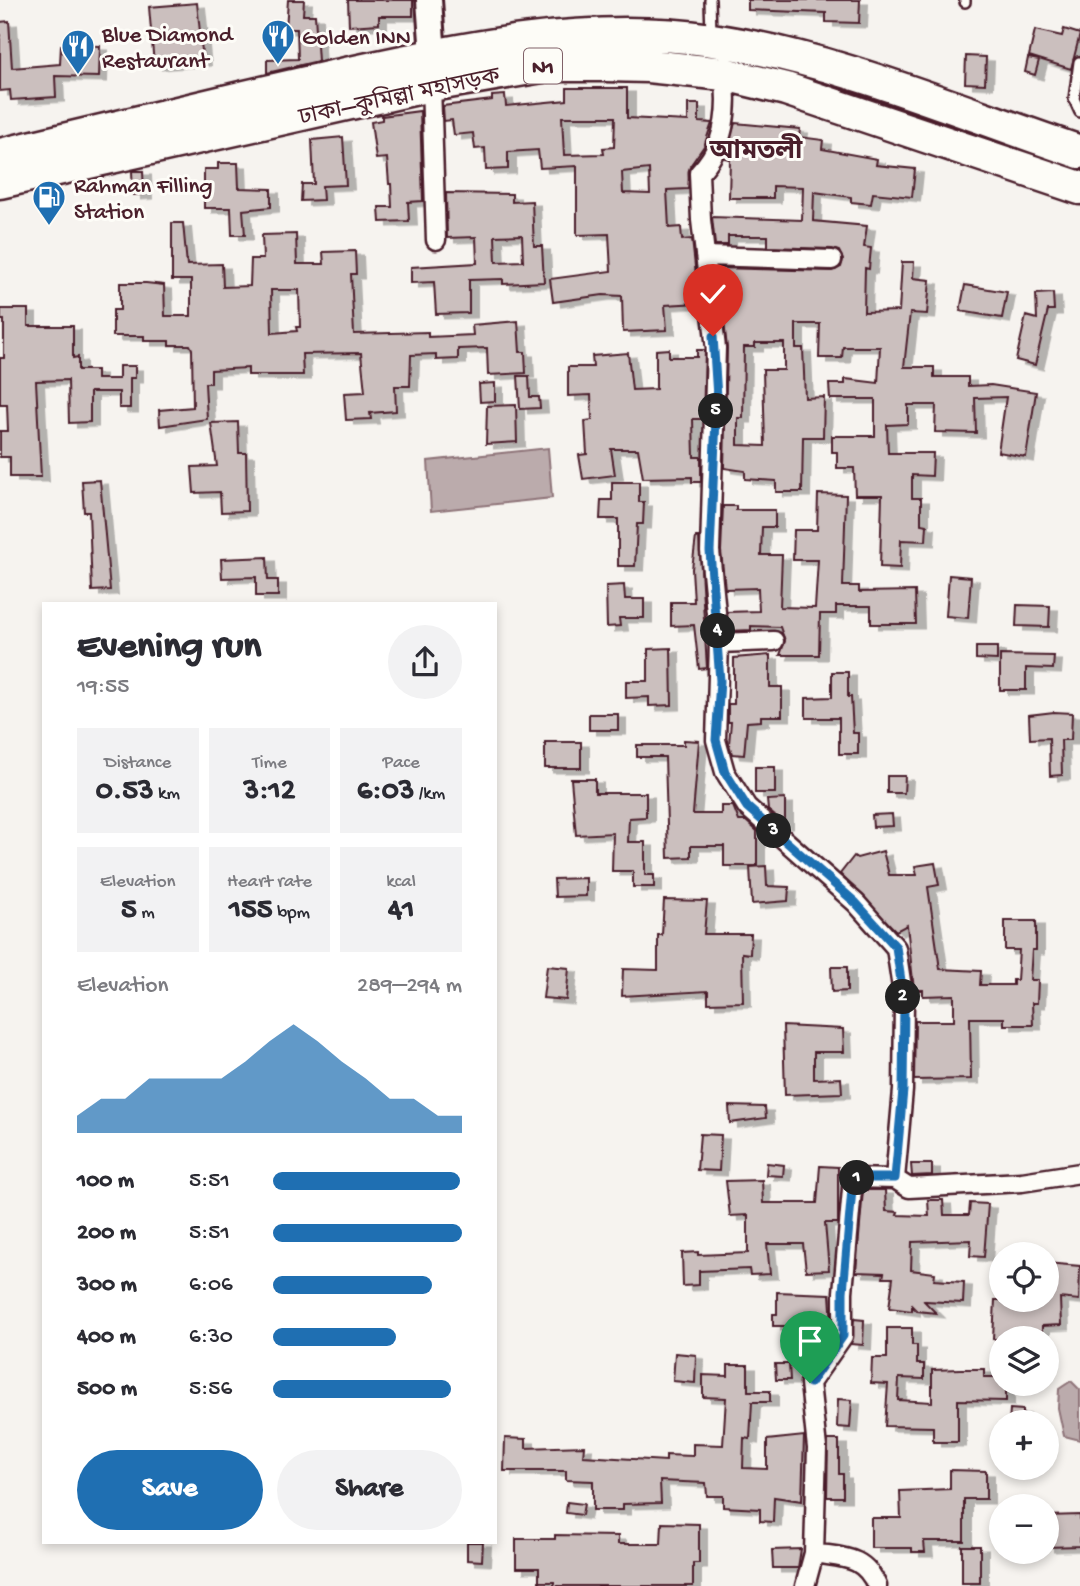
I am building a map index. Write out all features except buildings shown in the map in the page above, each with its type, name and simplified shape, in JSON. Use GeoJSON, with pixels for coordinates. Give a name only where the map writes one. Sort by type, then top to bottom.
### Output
{"type":"FeatureCollection","features":[{"type":"Feature","properties":{"kind":"highway","name":"ঢাকা–কুমিল্লা মহাসড়ক"},"geometry":{"type":"LineString","coordinates":[[0,182],[432,70],[556,35],[599,33],[711,40],[777,52],[1080,152]]}},
{"type":"Feature","properties":{"kind":"highway","name":"ঢাকা–কুমিল্লা মহাসড়ক"},"geometry":{"type":"LineString","coordinates":[[0,155],[432,70],[548,65],[648,66],[724,74],[786,89],[1080,188]]}},
{"type":"Feature","properties":{"kind":"main road"},"geometry":{"type":"LineString","coordinates":[[429,0],[432,70]]}},
{"type":"Feature","properties":{"kind":"street"},"geometry":{"type":"LineString","coordinates":[[432,70],[436,240]]}},
{"type":"Feature","properties":{"kind":"street"},"geometry":{"type":"LineString","coordinates":[[724,74],[727,99],[722,134],[706,166],[699,173],[716,348],[710,551],[719,643],[716,740],[725,772],[747,807],[856,903],[896,947],[904,1001],[903,1090],[895,1178]]}},
{"type":"Feature","properties":{"kind":"street"},"geometry":{"type":"LineString","coordinates":[[705,256],[832,260]]}},
{"type":"Feature","properties":{"kind":"street"},"geometry":{"type":"LineString","coordinates":[[719,643],[774,640]]}},
{"type":"Feature","properties":{"kind":"street"},"geometry":{"type":"LineString","coordinates":[[805,1586],[814,1553],[817,1448],[810,1383],[843,1336],[843,1292],[853,1178],[895,1178],[909,1188],[1022,1182],[1080,1173]]}},
{"type":"Feature","properties":{"kind":"street"},"geometry":{"type":"LineString","coordinates":[[814,1553],[855,1560],[870,1570],[877,1586]]}},
{"type":"Feature","properties":{"kind":"lane"},"geometry":{"type":"LineString","coordinates":[[710,0],[711,40]]}},
{"type":"Feature","properties":{"kind":"lane"},"geometry":{"type":"LineString","coordinates":[[1079,62],[1074,99],[1080,112]]}},
{"type":"Feature","properties":{"kind":"shaded area"},"geometry":{"type":"Polygon","coordinates":[[[548,448],[552,498],[431,511],[428,461],[548,448]]]}},
{"type":"Feature","properties":{"kind":"shaded area"},"geometry":{"type":"Polygon","coordinates":[[[1071,1381],[1080,1390],[1080,1440],[1064,1436],[1058,1408],[1059,1389],[1071,1381]]]}},
{"type":"Feature","properties":{"kind":"place","name":"Golden INN"},"geometry":{"type":"Point","coordinates":[278,66]}},
{"type":"Feature","properties":{"kind":"place","name":"Blue Diamond Restaurant"},"geometry":{"type":"Point","coordinates":[78,76]}},
{"type":"Feature","properties":{"kind":"place","name":"Rahman Filling Station"},"geometry":{"type":"Point","coordinates":[49,227]}},
{"type":"Feature","properties":{"kind":"district","name":"আমতলী"},"geometry":{"type":"Point","coordinates":[756,149]}},
{"type":"Feature","properties":{"kind":"route"},"geometry":{"type":"LineString","coordinates":[[713,336],[716,348],[717,397],[710,551],[719,643],[720,681],[716,740],[725,772],[747,807],[856,903],[896,947],[904,1001],[903,1090],[895,1178],[853,1178],[843,1292],[843,1336],[810,1383]]}}]}
